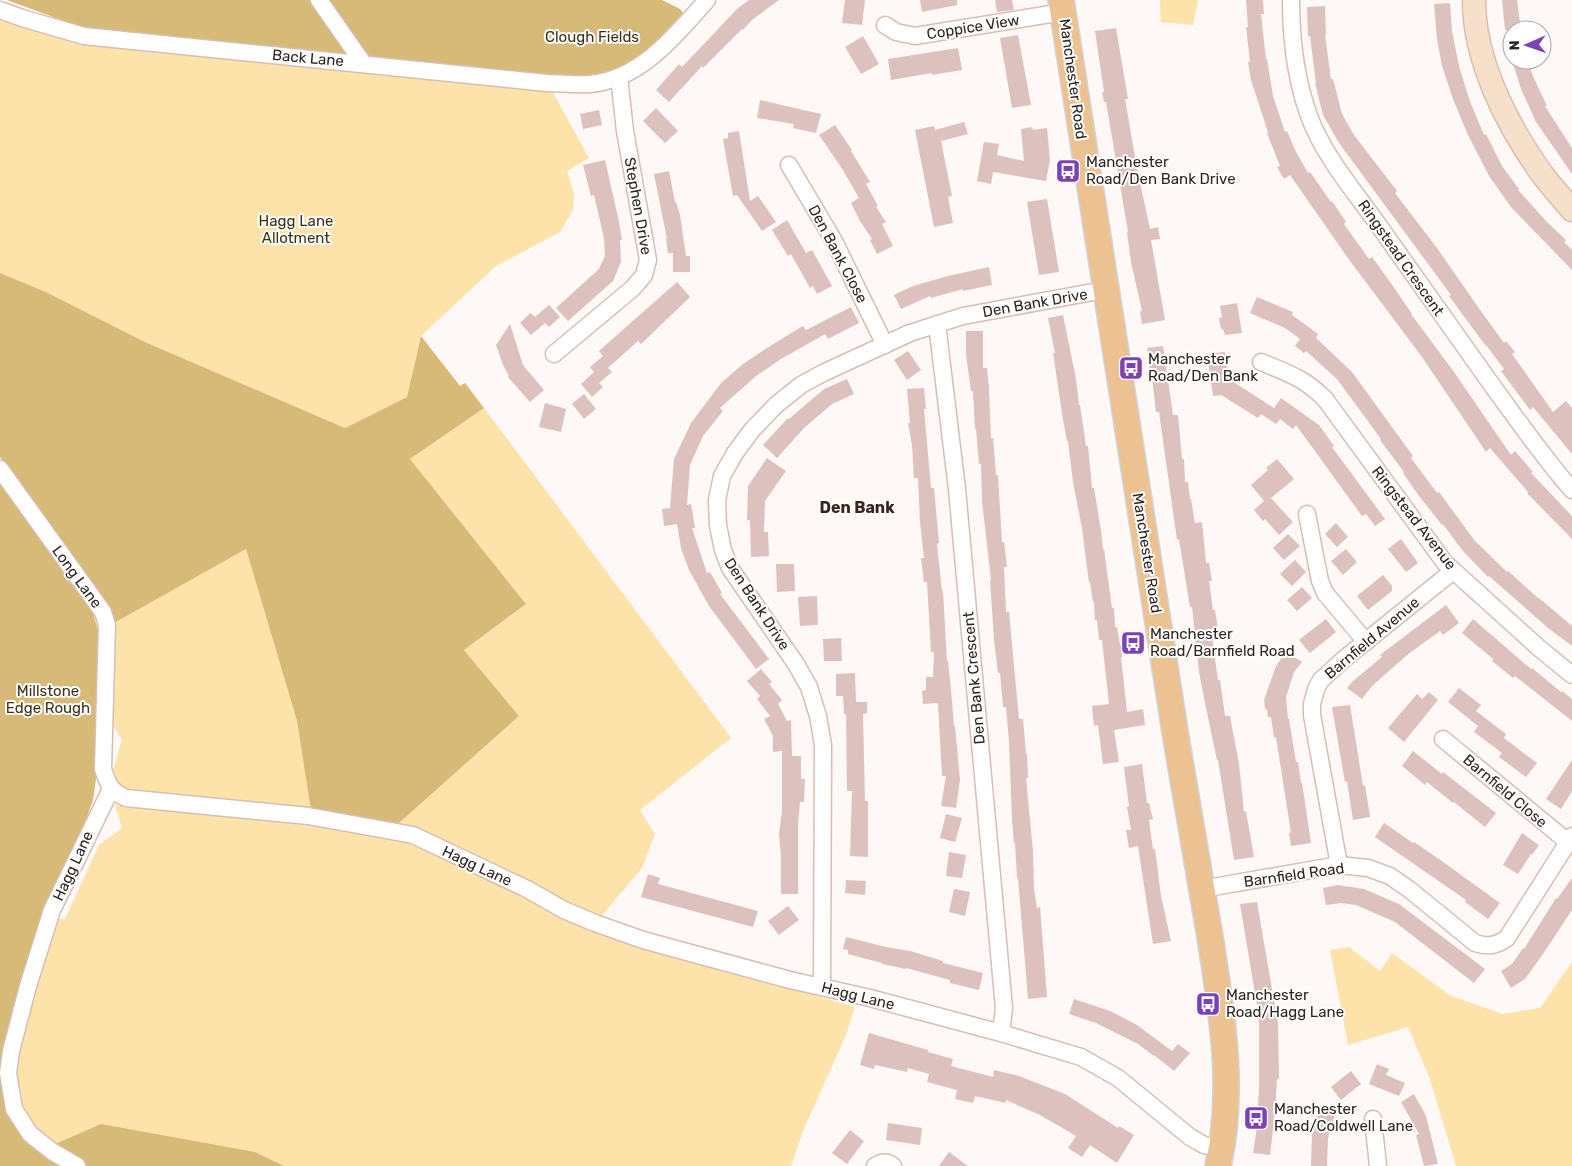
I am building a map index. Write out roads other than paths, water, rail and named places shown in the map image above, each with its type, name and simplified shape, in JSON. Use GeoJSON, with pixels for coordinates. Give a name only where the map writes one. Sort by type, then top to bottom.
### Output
{"type":"FeatureCollection","features":[{"type":"Feature","properties":{"kind":"main road","name":"Manchester Road"},"geometry":{"type":"LineString","coordinates":[[1062,6],[1104,290],[1220,1003],[1226,1057],[1226,1109],[1220,1157]]}},
{"type":"Feature","properties":{"kind":"street"},"geometry":{"type":"LineString","coordinates":[[319,0],[362,63]]}},
{"type":"Feature","properties":{"kind":"street","name":"Back Lane"},"geometry":{"type":"LineString","coordinates":[[0,10],[84,36],[568,84],[591,84],[619,77],[643,64],[672,40],[707,0]]}},
{"type":"Feature","properties":{"kind":"street","name":"Ringstead Crescent"},"geometry":{"type":"LineString","coordinates":[[1291,0],[1291,19],[1297,70],[1308,116],[1324,148],[1552,468],[1572,490]]}},
{"type":"Feature","properties":{"kind":"street"},"geometry":{"type":"LineString","coordinates":[[1474,0],[1479,46],[1506,115],[1525,150],[1543,176],[1572,210]]}},
{"type":"Feature","properties":{"kind":"street","name":"Coppice View"},"geometry":{"type":"LineString","coordinates":[[885,25],[896,32],[915,36],[1062,6]]}},
{"type":"Feature","properties":{"kind":"street","name":"Stephen Drive"},"geometry":{"type":"LineString","coordinates":[[554,354],[633,288],[644,275],[648,260],[625,131],[619,77]]}},
{"type":"Feature","properties":{"kind":"street","name":"Den Bank Close"},"geometry":{"type":"LineString","coordinates":[[788,165],[834,241],[885,345]]}},
{"type":"Feature","properties":{"kind":"street","name":"Den Bank Drive"},"geometry":{"type":"LineString","coordinates":[[822,987],[822,745],[818,716],[809,687],[796,664],[730,568],[723,550],[718,525],[717,500],[722,476],[735,453],[752,430],[776,405],[808,381],[910,333],[963,316],[1104,290]]}},
{"type":"Feature","properties":{"kind":"street","name":"Den Bank Crescent"},"geometry":{"type":"LineString","coordinates":[[937,324],[957,489],[976,692],[1004,1008],[1001,1033]]}},
{"type":"Feature","properties":{"kind":"street","name":"Ringstead Avenue"},"geometry":{"type":"LineString","coordinates":[[1261,362],[1297,376],[1312,386],[1325,399],[1453,571],[1572,675]]}},
{"type":"Feature","properties":{"kind":"street","name":"Long Lane"},"geometry":{"type":"LineString","coordinates":[[0,469],[103,612],[108,625],[103,768],[111,789]]}},
{"type":"Feature","properties":{"kind":"street"},"geometry":{"type":"LineString","coordinates":[[1307,514],[1320,581],[1325,593],[1366,642]]}},
{"type":"Feature","properties":{"kind":"street","name":"Barnfield Avenue"},"geometry":{"type":"LineString","coordinates":[[1340,865],[1312,715],[1312,704],[1316,689],[1321,680],[1453,571]]}},
{"type":"Feature","properties":{"kind":"street","name":"Barnfield Close"},"geometry":{"type":"LineString","coordinates":[[1443,739],[1570,839]]}},
{"type":"Feature","properties":{"kind":"street","name":"Hagg Lane"},"geometry":{"type":"LineString","coordinates":[[78,1166],[53,1152],[30,1134],[14,1109],[8,1073],[11,1051],[28,986],[52,910],[111,789],[118,795],[126,798],[308,816],[413,835],[527,889],[564,910],[594,923],[643,940],[790,980],[1001,1033],[1081,1057],[1118,1078],[1190,1137],[1220,1157]]}},
{"type":"Feature","properties":{"kind":"street","name":"Barnfield Road"},"geometry":{"type":"LineString","coordinates":[[1202,889],[1340,865],[1368,868],[1390,876],[1410,890],[1475,943],[1486,946],[1498,945],[1507,938],[1570,839]]}},
{"type":"Feature","properties":{"kind":"street"},"geometry":{"type":"LineString","coordinates":[[1373,1119],[1378,1166]]}},
{"type":"Feature","properties":{"kind":"street"},"geometry":{"type":"LineString","coordinates":[[875,1166],[881,1162],[890,1163],[893,1166]]}},
{"type":"Feature","properties":{"kind":"place","name":"Manchester Road/Den Bank Drive"},"geometry":{"type":"Point","coordinates":[1068,171]}},
{"type":"Feature","properties":{"kind":"place","name":"Manchester Road/Den Bank"},"geometry":{"type":"Point","coordinates":[1131,368]}},
{"type":"Feature","properties":{"kind":"place","name":"Manchester Road/Barnfield Road"},"geometry":{"type":"Point","coordinates":[1133,643]}},
{"type":"Feature","properties":{"kind":"place","name":"Manchester Road/Hagg Lane"},"geometry":{"type":"Point","coordinates":[1208,1004]}},
{"type":"Feature","properties":{"kind":"place","name":"Manchester Road/Coldwell Lane"},"geometry":{"type":"Point","coordinates":[1256,1118]}},
{"type":"Feature","properties":{"kind":"district","name":"Den Bank"},"geometry":{"type":"Point","coordinates":[857,507]}},
{"type":"Feature","properties":{"kind":"park label","name":"Clough Fields"},"geometry":{"type":"Point","coordinates":[592,37]}},
{"type":"Feature","properties":{"kind":"park label","name":"Hagg Lane Allotment"},"geometry":{"type":"Point","coordinates":[296,230]}},
{"type":"Feature","properties":{"kind":"park label","name":"Millstone Edge Rough"},"geometry":{"type":"Point","coordinates":[48,700]}}]}
